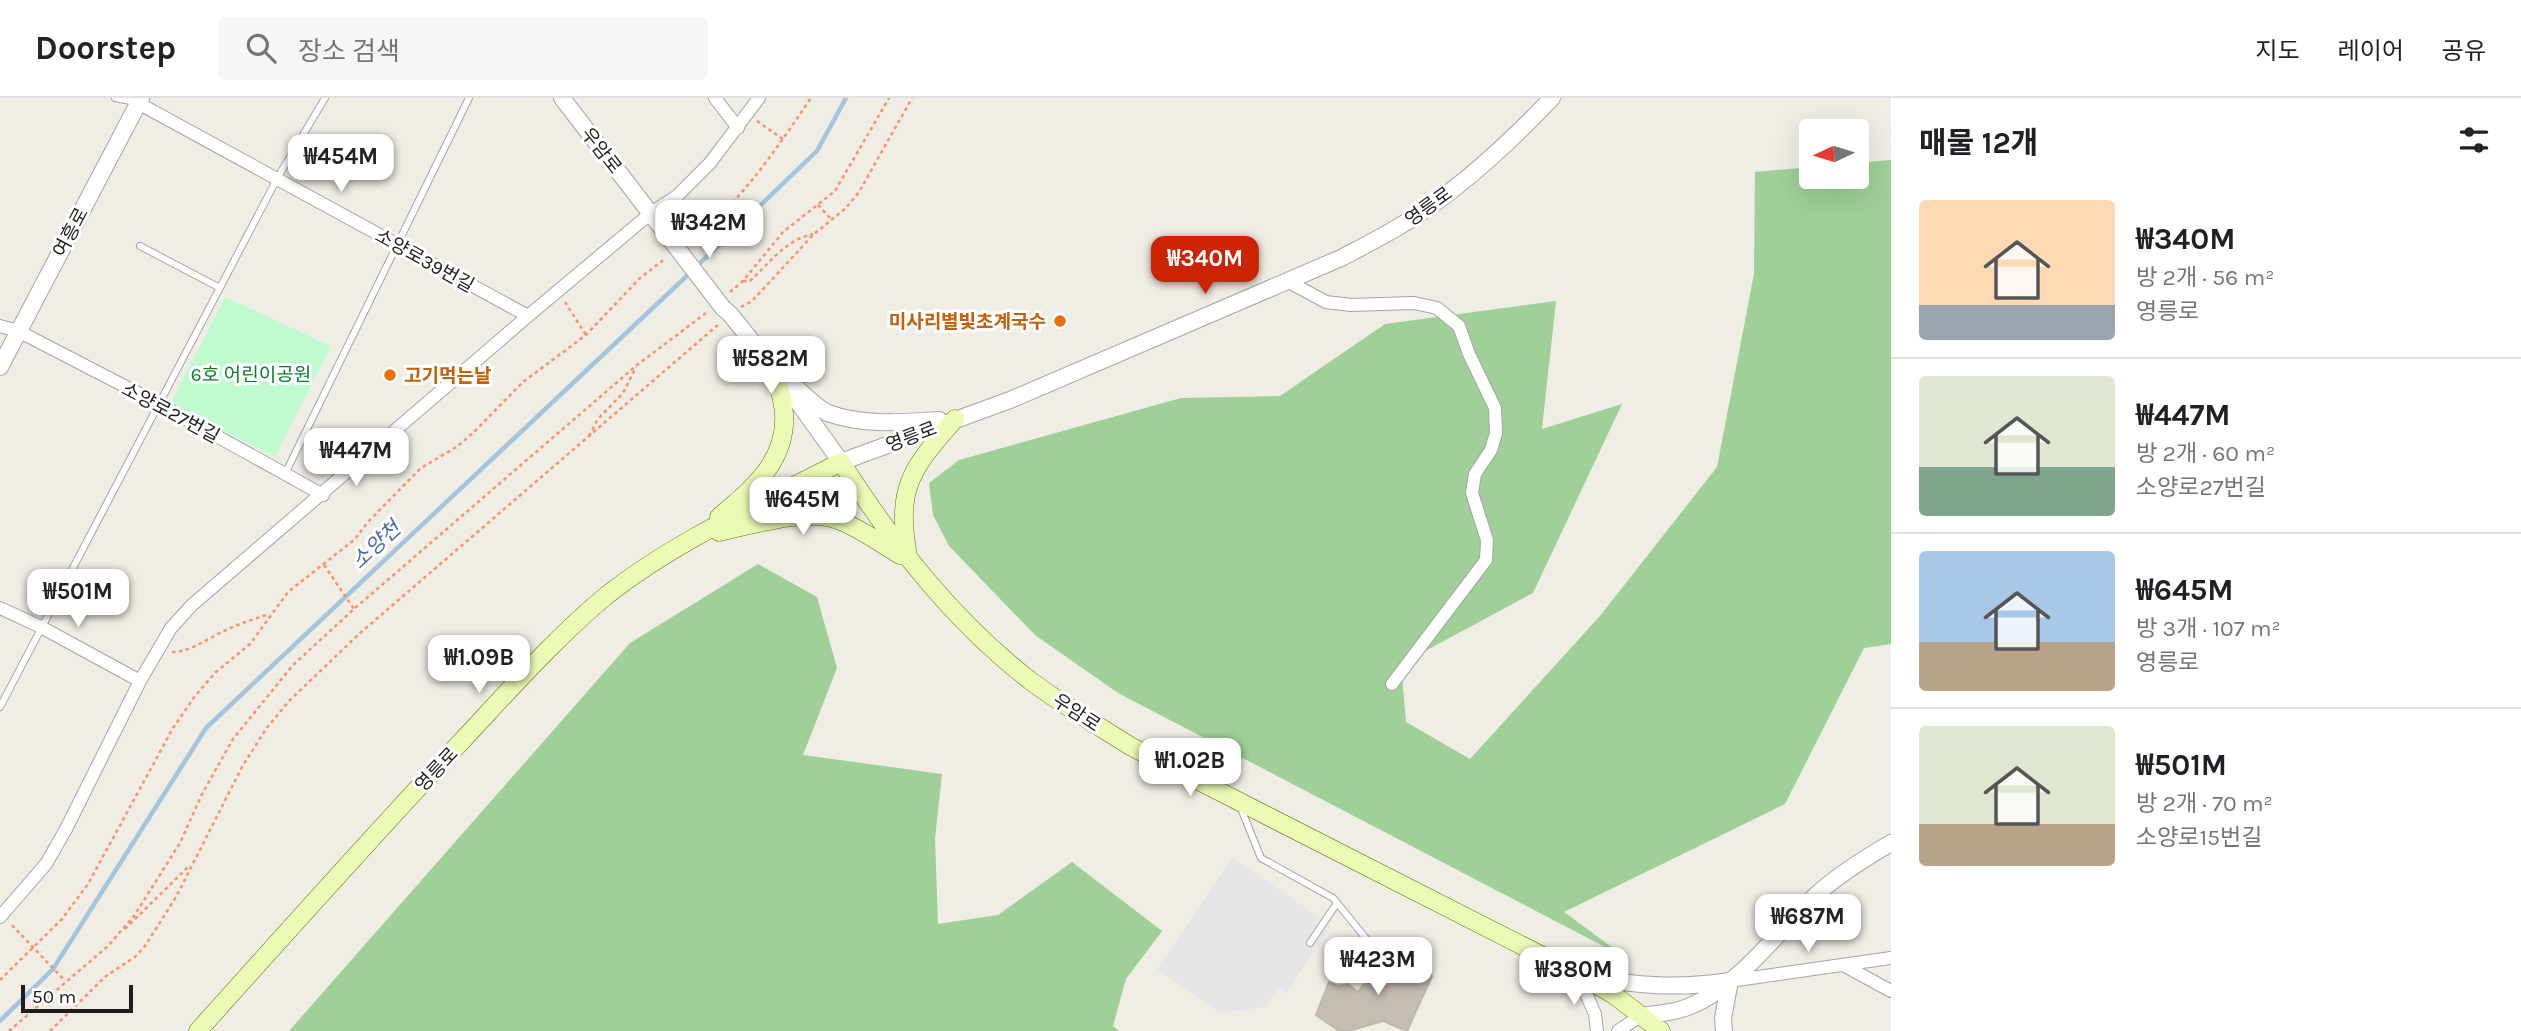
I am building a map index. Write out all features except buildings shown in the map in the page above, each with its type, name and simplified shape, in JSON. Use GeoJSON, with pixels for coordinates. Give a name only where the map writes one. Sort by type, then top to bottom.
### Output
{"type":"FeatureCollection","features":[{"type":"Feature","properties":{"kind":"main road"},"geometry":{"type":"LineString","coordinates":[[695,537],[745,495],[773,465],[782,442],[784,414],[775,370]]}},
{"type":"Feature","properties":{"kind":"main road"},"geometry":{"type":"LineString","coordinates":[[909,561],[903,528],[903,504],[910,480],[924,454],[955,419]]}},
{"type":"Feature","properties":{"kind":"main road","name":"영릉로"},"geometry":{"type":"LineString","coordinates":[[198,1031],[372,836],[556,641],[607,596],[649,565],[695,537],[841,462]]}},
{"type":"Feature","properties":{"kind":"main road","name":"우암로"},"geometry":{"type":"LineString","coordinates":[[841,462],[878,521],[940,596],[1031,681],[1081,716],[1130,746],[1578,974],[1614,995],[1661,1031]]}},
{"type":"Feature","properties":{"kind":"main road"},"geometry":{"type":"LineString","coordinates":[[695,537],[782,519],[836,519],[860,530],[909,561]]}},
{"type":"Feature","properties":{"kind":"street","name":"우암로"},"geometry":{"type":"LineString","coordinates":[[562,98],[667,235],[726,306],[841,462]]}},
{"type":"Feature","properties":{"kind":"street"},"geometry":{"type":"LineString","coordinates":[[715,98],[738,128]]}},
{"type":"Feature","properties":{"kind":"street"},"geometry":{"type":"LineString","coordinates":[[1,916],[46,864],[140,681],[171,628],[192,605],[528,316],[651,214],[677,196],[710,163],[759,98]]}},
{"type":"Feature","properties":{"kind":"street","name":"영릉로"},"geometry":{"type":"LineString","coordinates":[[841,462],[1010,400],[1352,252],[1410,220],[1485,161],[1552,98]]}},
{"type":"Feature","properties":{"kind":"street","name":"소양로39번길"},"geometry":{"type":"LineString","coordinates":[[139,100],[528,316]]}},
{"type":"Feature","properties":{"kind":"street","name":"여흥로"},"geometry":{"type":"LineString","coordinates":[[0,367],[139,100]]}},
{"type":"Feature","properties":{"kind":"street"},"geometry":{"type":"LineString","coordinates":[[1287,281],[1326,302],[1351,305],[1414,303],[1437,308],[1459,326],[1495,408],[1496,433],[1491,450],[1475,474],[1472,492],[1487,540],[1486,560],[1392,684]]}},
{"type":"Feature","properties":{"kind":"street","name":"소양로27번길"},"geometry":{"type":"LineString","coordinates":[[0,326],[18,331],[159,404],[323,495]]}},
{"type":"Feature","properties":{"kind":"street"},"geometry":{"type":"LineString","coordinates":[[775,370],[826,412],[862,421],[955,419]]}},
{"type":"Feature","properties":{"kind":"street"},"geometry":{"type":"LineString","coordinates":[[0,608],[41,627],[140,681]]}},
{"type":"Feature","properties":{"kind":"street"},"geometry":{"type":"LineString","coordinates":[[1618,1031],[1640,1016],[1687,1007],[1710,996],[1730,981],[1818,893],[1891,843]]}},
{"type":"Feature","properties":{"kind":"street"},"geometry":{"type":"LineString","coordinates":[[1578,974],[1626,984],[1696,986],[1891,958]]}},
{"type":"Feature","properties":{"kind":"street"},"geometry":{"type":"LineString","coordinates":[[1845,966],[1891,991]]}},
{"type":"Feature","properties":{"kind":"street"},"geometry":{"type":"LineString","coordinates":[[1578,974],[1595,1014],[1597,1031]]}},
{"type":"Feature","properties":{"kind":"street"},"geometry":{"type":"LineString","coordinates":[[1724,1031],[1723,1018],[1730,981]]}},
{"type":"Feature","properties":{"kind":"lane"},"geometry":{"type":"LineString","coordinates":[[116,98],[139,100]]}},
{"type":"Feature","properties":{"kind":"lane"},"geometry":{"type":"LineString","coordinates":[[0,708],[278,177],[325,98]]}},
{"type":"Feature","properties":{"kind":"lane"},"geometry":{"type":"LineString","coordinates":[[285,474],[469,98]]}},
{"type":"Feature","properties":{"kind":"lane"},"geometry":{"type":"LineString","coordinates":[[140,246],[220,288]]}},
{"type":"Feature","properties":{"kind":"lane"},"geometry":{"type":"LineString","coordinates":[[1238,801],[1261,858],[1333,898],[1373,947]]}},
{"type":"Feature","properties":{"kind":"lane"},"geometry":{"type":"LineString","coordinates":[[1310,943],[1337,903]]}},
{"type":"Feature","properties":{"kind":"path"},"geometry":{"type":"LineString","coordinates":[[689,242],[737,199],[811,98]]}},
{"type":"Feature","properties":{"kind":"path"},"geometry":{"type":"LineString","coordinates":[[50,1031],[106,976],[135,957],[145,946],[176,897],[242,768],[266,729],[289,701],[359,634],[587,439],[726,306],[783,232],[835,191],[845,178],[889,98]]}},
{"type":"Feature","properties":{"kind":"path"},"geometry":{"type":"LineString","coordinates":[[726,306],[752,301],[814,234],[859,192],[912,98]]}},
{"type":"Feature","properties":{"kind":"path"},"geometry":{"type":"LineString","coordinates":[[748,114],[783,139]]}},
{"type":"Feature","properties":{"kind":"path"},"geometry":{"type":"LineString","coordinates":[[818,205],[832,220]]}},
{"type":"Feature","properties":{"kind":"path"},"geometry":{"type":"LineString","coordinates":[[743,281],[750,281],[799,237],[814,234]]}},
{"type":"Feature","properties":{"kind":"path"},"geometry":{"type":"LineString","coordinates":[[0,980],[62,919],[88,884],[173,728],[216,672],[250,644],[288,592],[354,541],[421,468],[458,446],[523,383],[586,335],[640,278],[669,256]]}},
{"type":"Feature","properties":{"kind":"path"},"geometry":{"type":"LineString","coordinates":[[558,291],[586,335]]}},
{"type":"Feature","properties":{"kind":"path"},"geometry":{"type":"LineString","coordinates":[[108,946],[134,916],[156,884],[180,843],[202,794],[233,738],[293,665],[354,609],[637,365],[706,312]]}},
{"type":"Feature","properties":{"kind":"path"},"geometry":{"type":"LineString","coordinates":[[587,439],[598,419],[624,393],[637,365]]}},
{"type":"Feature","properties":{"kind":"path"},"geometry":{"type":"LineString","coordinates":[[324,565],[354,609]]}},
{"type":"Feature","properties":{"kind":"path"},"geometry":{"type":"LineString","coordinates":[[158,652],[178,652],[271,613]]}},
{"type":"Feature","properties":{"kind":"path"},"geometry":{"type":"LineString","coordinates":[[9,1031],[108,946],[194,861]]}},
{"type":"Feature","properties":{"kind":"path"},"geometry":{"type":"LineString","coordinates":[[1,916],[66,982]]}},
{"type":"Feature","properties":{"kind":"green space"},"geometry":{"type":"Polygon","coordinates":[[[1891,160],[1891,644],[1864,648],[1785,804],[1564,912],[1628,959],[1118,693],[1035,635],[949,546],[933,515],[929,483],[959,460],[1181,398],[1280,396],[1385,324],[1556,301],[1542,429],[1622,404],[1533,593],[1401,664],[1406,722],[1470,759],[1600,616],[1717,467],[1754,274],[1755,172],[1799,168],[1799,189],[1869,189],[1869,162],[1891,160]]]}},
{"type":"Feature","properties":{"kind":"green space","name":"6호 어린이공원"},"geometry":{"type":"Polygon","coordinates":[[[225,297],[331,346],[275,457],[171,403],[225,297]]]}},
{"type":"Feature","properties":{"kind":"green space"},"geometry":{"type":"Polygon","coordinates":[[[758,564],[817,597],[837,668],[803,755],[942,774],[935,838],[938,924],[998,915],[1072,862],[1162,931],[1126,979],[1113,1026],[1119,1031],[289,1031],[630,643],[758,564]]]}},
{"type":"Feature","properties":{"kind":"shaded area"},"geometry":{"type":"Polygon","coordinates":[[[1232,858],[1331,925],[1287,993],[1278,988],[1265,1007],[1220,1013],[1157,969],[1232,858]]]}},
{"type":"Feature","properties":{"kind":"waterway","name":"소양천"},"geometry":{"type":"LineString","coordinates":[[697,266],[817,151],[846,98]]}},
{"type":"Feature","properties":{"kind":"waterway","name":"소양천"},"geometry":{"type":"LineString","coordinates":[[0,1021],[53,969],[206,728],[691,272]]}},
{"type":"Feature","properties":{"kind":"place","name":"미사리별빛초계국수"},"geometry":{"type":"Point","coordinates":[1060,321]}},
{"type":"Feature","properties":{"kind":"place","name":"고기먹는날"},"geometry":{"type":"Point","coordinates":[390,375]}}]}
